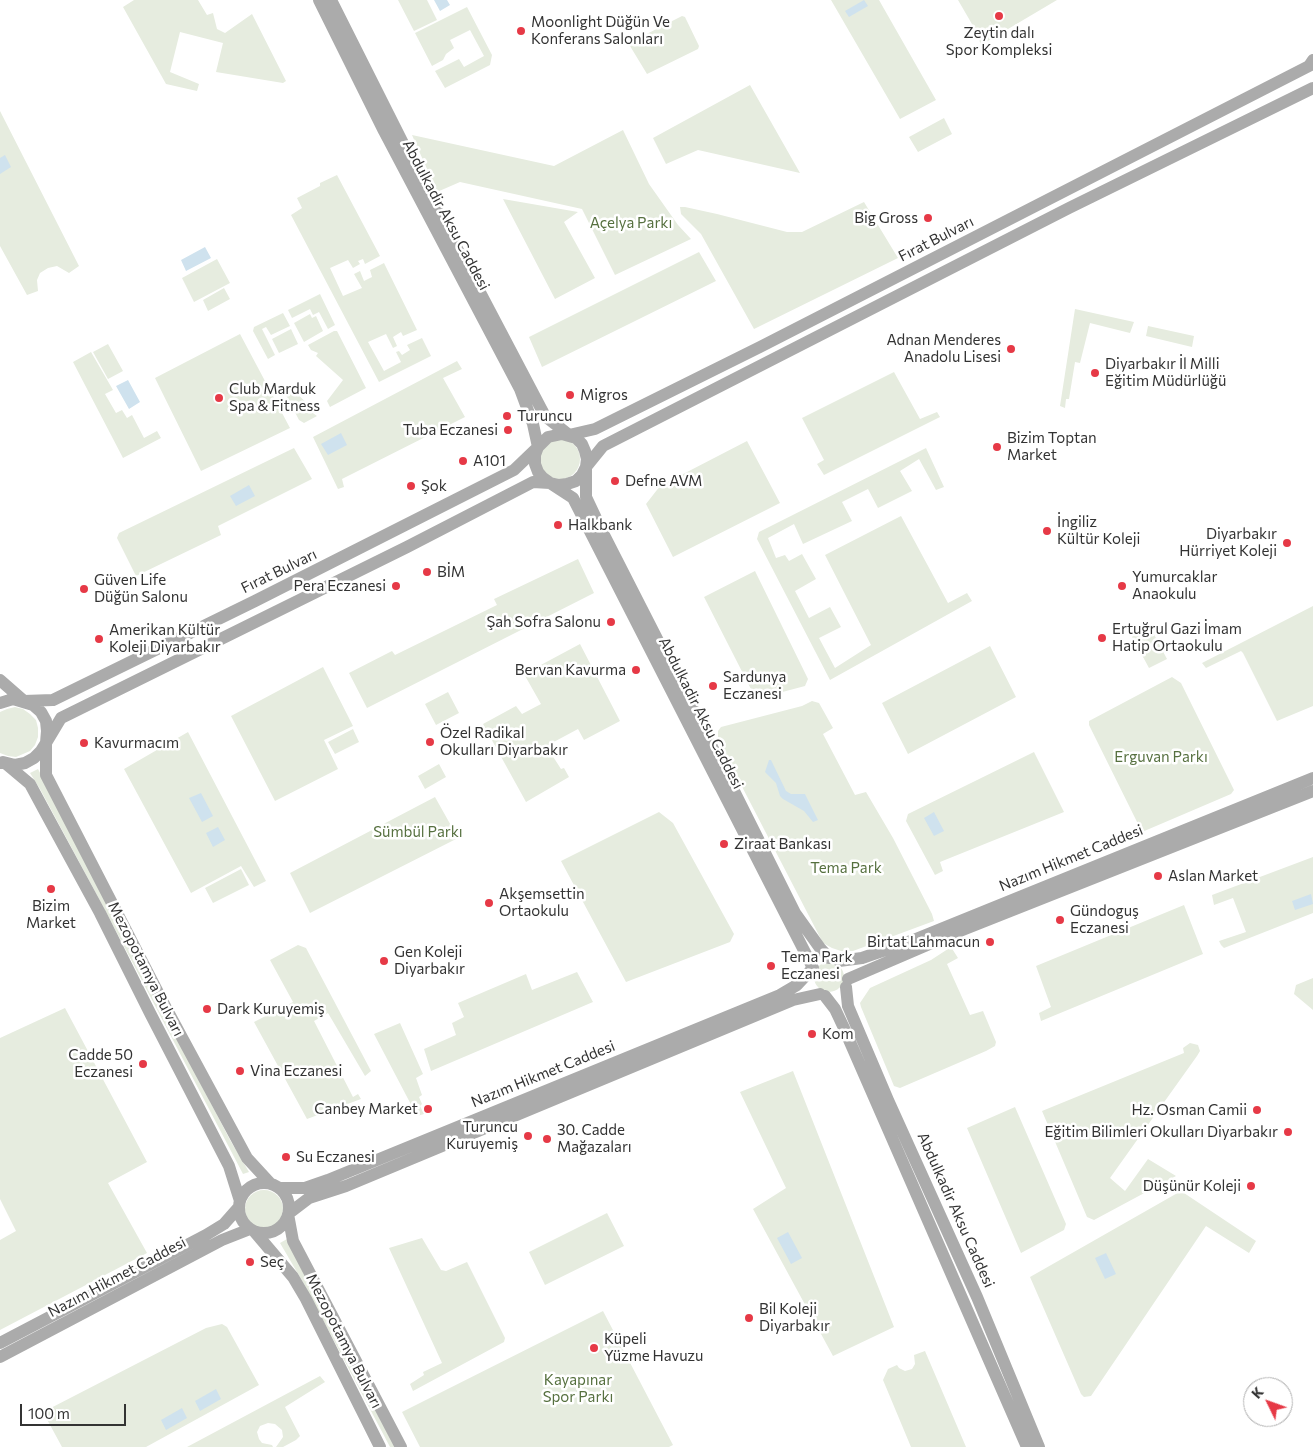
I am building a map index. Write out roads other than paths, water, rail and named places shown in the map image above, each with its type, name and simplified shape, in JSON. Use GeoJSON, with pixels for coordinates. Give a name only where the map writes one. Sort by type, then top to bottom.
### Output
{"type":"FeatureCollection","features":[{"type":"Feature","properties":{"kind":"main road","name":"Abdulkadir Aksu Caddesi"},"geometry":{"type":"LineString","coordinates":[[319,0],[384,131],[520,389],[533,424],[538,447]]}},
{"type":"Feature","properties":{"kind":"main road","name":"Abdulkadir Aksu Caddesi"},"geometry":{"type":"LineString","coordinates":[[330,0],[437,212],[545,416],[569,435]]}},
{"type":"Feature","properties":{"kind":"main road","name":"Fırat Bulvarı"},"geometry":{"type":"LineString","coordinates":[[569,435],[595,429],[760,347],[1309,66],[1313,60]]}},
{"type":"Feature","properties":{"kind":"main road"},"geometry":{"type":"LineString","coordinates":[[2,763],[15,765],[25,763],[34,758],[46,743],[61,718],[408,547],[519,488],[533,482],[559,485],[576,481],[603,446],[1069,208],[1313,88]]}},
{"type":"Feature","properties":{"kind":"main road"},"geometry":{"type":"LineString","coordinates":[[550,483],[538,472],[535,464],[535,455],[538,447],[548,437],[562,434],[576,438],[586,451],[586,467]]}},
{"type":"Feature","properties":{"kind":"main road","name":"Fırat Bulvarı"},"geometry":{"type":"LineString","coordinates":[[0,703],[13,699],[24,701],[53,700],[264,597],[514,470],[538,447]]}},
{"type":"Feature","properties":{"kind":"main road","name":"Abdulkadir Aksu Caddesi"},"geometry":{"type":"LineString","coordinates":[[586,467],[586,497],[602,533],[795,913],[820,948],[834,960]]}},
{"type":"Feature","properties":{"kind":"main road","name":"Abdulkadir Aksu Caddesi"},"geometry":{"type":"LineString","coordinates":[[550,483],[573,498],[812,969]]}},
{"type":"Feature","properties":{"kind":"main road"},"geometry":{"type":"LineString","coordinates":[[0,680],[24,701]]}},
{"type":"Feature","properties":{"kind":"main road","name":"Mezopotamya Bulvarı"},"geometry":{"type":"LineString","coordinates":[[24,701],[33,705],[41,712],[46,721],[46,775],[161,998],[247,1158],[274,1186]]}},
{"type":"Feature","properties":{"kind":"main road","name":"Mezopotamya Bulvarı"},"geometry":{"type":"LineString","coordinates":[[2,763],[30,784],[91,896],[229,1166],[240,1204]]}},
{"type":"Feature","properties":{"kind":"main road","name":"Nazım Hikmet Caddesi"},"geometry":{"type":"LineString","coordinates":[[834,960],[862,958],[911,941],[1313,778]]}},
{"type":"Feature","properties":{"kind":"main road","name":"Nazım Hikmet Caddesi"},"geometry":{"type":"LineString","coordinates":[[847,983],[955,933],[1313,791]]}},
{"type":"Feature","properties":{"kind":"main road"},"geometry":{"type":"LineString","coordinates":[[823,959],[834,960],[848,972],[847,983],[837,995],[823,995],[812,987],[810,976],[812,969],[823,959]]}},
{"type":"Feature","properties":{"kind":"main road","name":"Nazım Hikmet Caddesi"},"geometry":{"type":"LineString","coordinates":[[274,1186],[305,1188],[337,1176],[780,995],[797,985],[812,969]]}},
{"type":"Feature","properties":{"kind":"main road","name":"Abdulkadir Aksu Caddesi"},"geometry":{"type":"LineString","coordinates":[[847,983],[848,1006],[977,1297],[1039,1447]]}},
{"type":"Feature","properties":{"kind":"main road","name":"Abdulkadir Aksu Caddesi"},"geometry":{"type":"LineString","coordinates":[[823,995],[835,1009],[843,1026],[1027,1447]]}},
{"type":"Feature","properties":{"kind":"main road","name":"Nazım Hikmet Caddesi"},"geometry":{"type":"LineString","coordinates":[[288,1214],[309,1198],[346,1186],[793,1000],[823,995]]}},
{"type":"Feature","properties":{"kind":"main road"},"geometry":{"type":"LineString","coordinates":[[288,1214],[284,1223],[275,1231],[264,1233],[252,1230],[241,1217],[240,1204],[244,1192],[260,1183],[274,1186],[288,1200],[288,1214],[293,1240],[402,1447]]}},
{"type":"Feature","properties":{"kind":"main road","name":"Nazım Hikmet Caddesi"},"geometry":{"type":"LineString","coordinates":[[0,1342],[206,1235],[224,1224],[240,1204]]}},
{"type":"Feature","properties":{"kind":"main road","name":"Mezopotamya Bulvarı"},"geometry":{"type":"LineString","coordinates":[[252,1230],[293,1276],[380,1447]]}},
{"type":"Feature","properties":{"kind":"main road","name":"Nazım Hikmet Caddesi"},"geometry":{"type":"LineString","coordinates":[[0,1357],[222,1240],[252,1230]]}},
{"type":"Feature","properties":{"kind":"water"},"geometry":{"type":"Polygon","coordinates":[[[434,0],[447,0],[450,5],[440,11],[434,0]]]}},
{"type":"Feature","properties":{"kind":"water"},"geometry":{"type":"Polygon","coordinates":[[[864,0],[868,6],[849,17],[845,11],[864,0]]]}},
{"type":"Feature","properties":{"kind":"water"},"geometry":{"type":"Polygon","coordinates":[[[5,155],[11,167],[0,174],[0,158],[5,155]]]}},
{"type":"Feature","properties":{"kind":"water"},"geometry":{"type":"Polygon","coordinates":[[[205,247],[211,258],[186,271],[181,260],[205,247]]]}},
{"type":"Feature","properties":{"kind":"water"},"geometry":{"type":"Polygon","coordinates":[[[128,380],[140,402],[129,409],[116,386],[128,380]]]}},
{"type":"Feature","properties":{"kind":"water"},"geometry":{"type":"Polygon","coordinates":[[[341,433],[347,445],[328,455],[321,444],[341,433]]]}},
{"type":"Feature","properties":{"kind":"water"},"geometry":{"type":"Polygon","coordinates":[[[249,485],[255,496],[236,506],[230,496],[249,485]]]}},
{"type":"Feature","properties":{"kind":"water"},"geometry":{"type":"Polygon","coordinates":[[[769,760],[771,760],[786,791],[791,794],[805,794],[818,820],[813,822],[804,811],[780,796],[776,783],[765,772],[769,760]]]}},
{"type":"Feature","properties":{"kind":"water"},"geometry":{"type":"Polygon","coordinates":[[[201,793],[213,816],[202,822],[189,798],[201,793]]]}},
{"type":"Feature","properties":{"kind":"water"},"geometry":{"type":"Polygon","coordinates":[[[934,812],[944,831],[934,836],[924,818],[934,812]]]}},
{"type":"Feature","properties":{"kind":"water"},"geometry":{"type":"Polygon","coordinates":[[[218,827],[225,840],[213,847],[206,833],[218,827]]]}},
{"type":"Feature","properties":{"kind":"water"},"geometry":{"type":"Polygon","coordinates":[[[1311,894],[1313,904],[1295,910],[1292,901],[1311,894]]]}},
{"type":"Feature","properties":{"kind":"water"},"geometry":{"type":"Polygon","coordinates":[[[788,1232],[802,1258],[791,1264],[777,1238],[788,1232]]]}},
{"type":"Feature","properties":{"kind":"water"},"geometry":{"type":"Polygon","coordinates":[[[1106,1253],[1116,1274],[1105,1279],[1095,1258],[1106,1253]]]}},
{"type":"Feature","properties":{"kind":"water"},"geometry":{"type":"Polygon","coordinates":[[[216,1389],[221,1399],[200,1411],[195,1401],[216,1389]]]}},
{"type":"Feature","properties":{"kind":"water"},"geometry":{"type":"Polygon","coordinates":[[[182,1408],[187,1418],[166,1430],[161,1420],[182,1408]]]}},
{"type":"Feature","properties":{"kind":"place","name":"Zeytin dalı Spor Kompleksi"},"geometry":{"type":"Point","coordinates":[999,16]}},
{"type":"Feature","properties":{"kind":"place","name":"Moonlight Düğün Ve Konferans Salonları"},"geometry":{"type":"Point","coordinates":[521,31]}},
{"type":"Feature","properties":{"kind":"place","name":"Big Gross"},"geometry":{"type":"Point","coordinates":[928,218]}},
{"type":"Feature","properties":{"kind":"place","name":"Adnan Menderes Anadolu Lisesi"},"geometry":{"type":"Point","coordinates":[1011,349]}},
{"type":"Feature","properties":{"kind":"place","name":"Diyarbakır İl Milli Eğitim Müdürlüğü"},"geometry":{"type":"Point","coordinates":[1095,373]}},
{"type":"Feature","properties":{"kind":"place","name":"Migros"},"geometry":{"type":"Point","coordinates":[570,395]}},
{"type":"Feature","properties":{"kind":"place","name":"Club Marduk Spa & Fitness"},"geometry":{"type":"Point","coordinates":[219,398]}},
{"type":"Feature","properties":{"kind":"place","name":"Turuncu"},"geometry":{"type":"Point","coordinates":[507,416]}},
{"type":"Feature","properties":{"kind":"place","name":"Tuba Eczanesi"},"geometry":{"type":"Point","coordinates":[508,430]}},
{"type":"Feature","properties":{"kind":"place","name":"Bizim Toptan Market"},"geometry":{"type":"Point","coordinates":[997,447]}},
{"type":"Feature","properties":{"kind":"place","name":"A101"},"geometry":{"type":"Point","coordinates":[463,461]}},
{"type":"Feature","properties":{"kind":"place","name":"Defne AVM"},"geometry":{"type":"Point","coordinates":[615,481]}},
{"type":"Feature","properties":{"kind":"place","name":"Şok"},"geometry":{"type":"Point","coordinates":[411,486]}},
{"type":"Feature","properties":{"kind":"place","name":"Halkbank"},"geometry":{"type":"Point","coordinates":[558,525]}},
{"type":"Feature","properties":{"kind":"place","name":"İngiliz Kültür Koleji"},"geometry":{"type":"Point","coordinates":[1047,531]}},
{"type":"Feature","properties":{"kind":"place","name":"Diyarbakır Hürriyet Koleji"},"geometry":{"type":"Point","coordinates":[1287,543]}},
{"type":"Feature","properties":{"kind":"place","name":"BİM"},"geometry":{"type":"Point","coordinates":[427,572]}},
{"type":"Feature","properties":{"kind":"place","name":"Pera Eczanesi"},"geometry":{"type":"Point","coordinates":[396,586]}},
{"type":"Feature","properties":{"kind":"place","name":"Yumurcaklar Anaokulu"},"geometry":{"type":"Point","coordinates":[1122,586]}},
{"type":"Feature","properties":{"kind":"place","name":"Güven Life Düğün Salonu"},"geometry":{"type":"Point","coordinates":[84,589]}},
{"type":"Feature","properties":{"kind":"place","name":"Şah Sofra Salonu"},"geometry":{"type":"Point","coordinates":[611,622]}},
{"type":"Feature","properties":{"kind":"place","name":"Ertuğrul Gazi İmam Hatip Ortaokulu"},"geometry":{"type":"Point","coordinates":[1102,638]}},
{"type":"Feature","properties":{"kind":"place","name":"Amerikan Kültür Koleji Diyarbakır"},"geometry":{"type":"Point","coordinates":[99,639]}},
{"type":"Feature","properties":{"kind":"place","name":"Bervan Kavurma"},"geometry":{"type":"Point","coordinates":[636,670]}},
{"type":"Feature","properties":{"kind":"place","name":"Sardunya Eczanesi"},"geometry":{"type":"Point","coordinates":[713,686]}},
{"type":"Feature","properties":{"kind":"place","name":"Özel Radikal Okulları Diyarbakır"},"geometry":{"type":"Point","coordinates":[430,742]}},
{"type":"Feature","properties":{"kind":"place","name":"Kavurmacım"},"geometry":{"type":"Point","coordinates":[84,743]}},
{"type":"Feature","properties":{"kind":"place","name":"Ziraat Bankası"},"geometry":{"type":"Point","coordinates":[724,844]}},
{"type":"Feature","properties":{"kind":"place","name":"Aslan Market"},"geometry":{"type":"Point","coordinates":[1158,876]}},
{"type":"Feature","properties":{"kind":"place","name":"Bizim Market"},"geometry":{"type":"Point","coordinates":[51,889]}},
{"type":"Feature","properties":{"kind":"place","name":"Akşemsettin Ortaokulu"},"geometry":{"type":"Point","coordinates":[489,903]}},
{"type":"Feature","properties":{"kind":"place","name":"Gündoguş Eczanesi"},"geometry":{"type":"Point","coordinates":[1060,920]}},
{"type":"Feature","properties":{"kind":"place","name":"Birtat Lahmacun"},"geometry":{"type":"Point","coordinates":[990,942]}},
{"type":"Feature","properties":{"kind":"place","name":"Gen Koleji Diyarbakır"},"geometry":{"type":"Point","coordinates":[384,961]}},
{"type":"Feature","properties":{"kind":"place","name":"Tema Park Eczanesi"},"geometry":{"type":"Point","coordinates":[771,966]}},
{"type":"Feature","properties":{"kind":"place","name":"Dark Kuruyemiş"},"geometry":{"type":"Point","coordinates":[207,1009]}},
{"type":"Feature","properties":{"kind":"place","name":"Kom"},"geometry":{"type":"Point","coordinates":[812,1034]}},
{"type":"Feature","properties":{"kind":"place","name":"Cadde 50 Eczanesi"},"geometry":{"type":"Point","coordinates":[143,1064]}},
{"type":"Feature","properties":{"kind":"place","name":"Vina Eczanesi"},"geometry":{"type":"Point","coordinates":[240,1071]}},
{"type":"Feature","properties":{"kind":"place","name":"Canbey Market"},"geometry":{"type":"Point","coordinates":[428,1109]}},
{"type":"Feature","properties":{"kind":"place","name":"Hz. Osman Camii"},"geometry":{"type":"Point","coordinates":[1257,1110]}},
{"type":"Feature","properties":{"kind":"place","name":"Eğitim Bilimleri Okulları Diyarbakır"},"geometry":{"type":"Point","coordinates":[1288,1132]}},
{"type":"Feature","properties":{"kind":"place","name":"Turuncu Kuruyemiş"},"geometry":{"type":"Point","coordinates":[528,1136]}},
{"type":"Feature","properties":{"kind":"place","name":"30. Cadde Mağazaları"},"geometry":{"type":"Point","coordinates":[547,1139]}},
{"type":"Feature","properties":{"kind":"place","name":"Su Eczanesi"},"geometry":{"type":"Point","coordinates":[286,1157]}},
{"type":"Feature","properties":{"kind":"place","name":"Düşünür Koleji"},"geometry":{"type":"Point","coordinates":[1251,1186]}},
{"type":"Feature","properties":{"kind":"place","name":"Seç"},"geometry":{"type":"Point","coordinates":[250,1262]}},
{"type":"Feature","properties":{"kind":"place","name":"Bil Koleji Diyarbakır"},"geometry":{"type":"Point","coordinates":[749,1318]}},
{"type":"Feature","properties":{"kind":"place","name":"Küpeli Yüzme Havuzu"},"geometry":{"type":"Point","coordinates":[594,1348]}},
{"type":"Feature","properties":{"kind":"park label","name":"Açelya Parkı"},"geometry":{"type":"Point","coordinates":[631,223]}},
{"type":"Feature","properties":{"kind":"park label","name":"Erguvan Parkı"},"geometry":{"type":"Point","coordinates":[1161,757]}},
{"type":"Feature","properties":{"kind":"park label","name":"Sümbül Parkı"},"geometry":{"type":"Point","coordinates":[418,832]}},
{"type":"Feature","properties":{"kind":"park label","name":"Tema Park"},"geometry":{"type":"Point","coordinates":[846,868]}},
{"type":"Feature","properties":{"kind":"park label","name":"Kayapınar Spor Parkı"},"geometry":{"type":"Point","coordinates":[578,1388]}}]}
